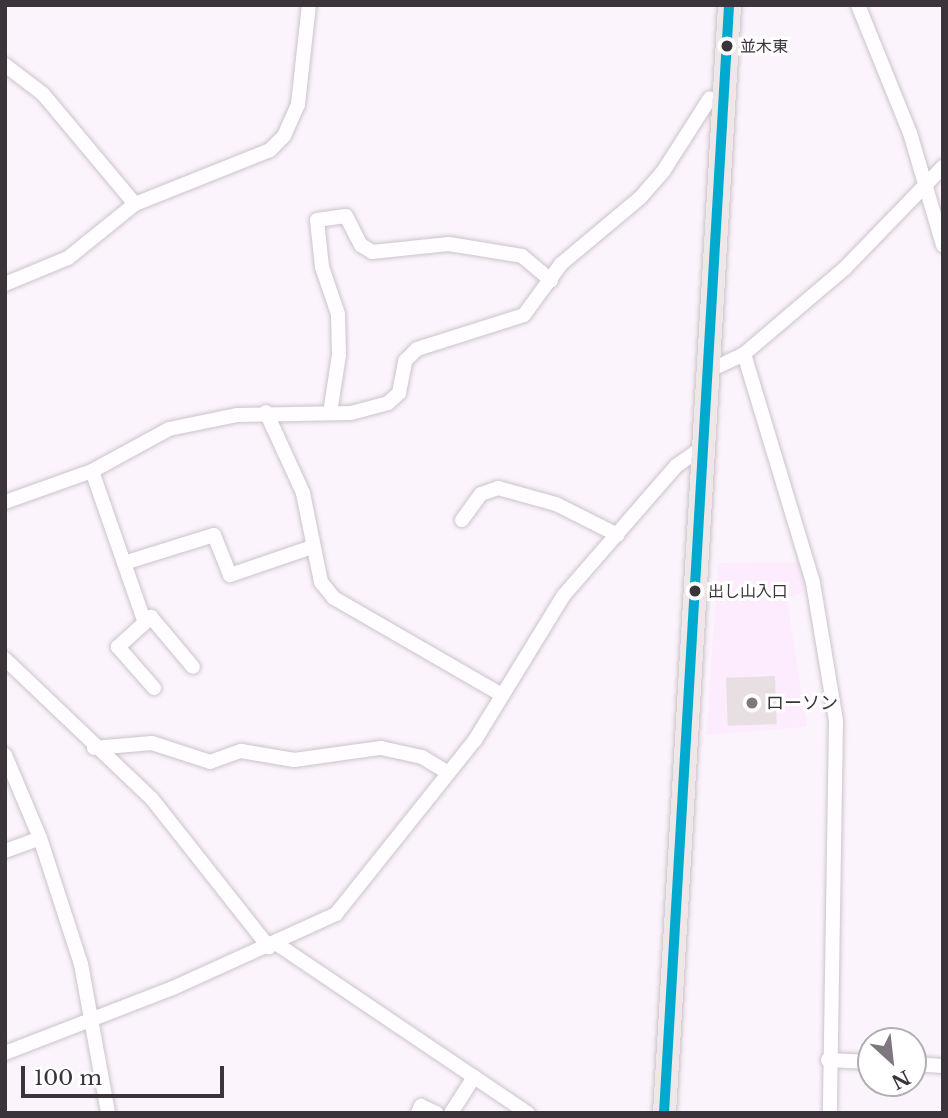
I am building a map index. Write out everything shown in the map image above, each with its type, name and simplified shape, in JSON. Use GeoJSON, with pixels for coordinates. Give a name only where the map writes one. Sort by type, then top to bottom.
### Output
{"type":"FeatureCollection","features":[{"type":"Feature","properties":{"kind":"main road"},"geometry":{"type":"LineString","coordinates":[[664,1113],[729,5]]}},
{"type":"Feature","properties":{"kind":"street"},"geometry":{"type":"LineString","coordinates":[[5,284],[68,258],[135,204],[270,150],[284,136],[306,66],[309,5]]}},
{"type":"Feature","properties":{"kind":"street"},"geometry":{"type":"LineString","coordinates":[[858,5],[910,132],[943,244]]}},
{"type":"Feature","properties":{"kind":"street"},"geometry":{"type":"LineString","coordinates":[[5,65],[43,94],[135,204]]}},
{"type":"Feature","properties":{"kind":"street"},"geometry":{"type":"LineString","coordinates":[[5,502],[92,471],[169,429],[266,412],[330,412],[387,403],[399,393],[405,361],[417,349],[524,315],[561,264],[640,198],[710,98]]}},
{"type":"Feature","properties":{"kind":"street"},"geometry":{"type":"LineString","coordinates":[[708,371],[744,354],[845,268],[925,189],[943,167]]}},
{"type":"Feature","properties":{"kind":"street"},"geometry":{"type":"LineString","coordinates":[[330,412],[339,355],[338,314],[322,267],[317,220],[346,216],[361,245],[372,252],[449,244],[522,256],[551,280]]}},
{"type":"Feature","properties":{"kind":"street"},"geometry":{"type":"LineString","coordinates":[[744,354],[813,583],[836,721],[836,923],[828,1060],[830,1113]]}},
{"type":"Feature","properties":{"kind":"street"},"geometry":{"type":"LineString","coordinates":[[266,412],[303,493],[321,582],[334,598],[502,695]]}},
{"type":"Feature","properties":{"kind":"street"},"geometry":{"type":"LineString","coordinates":[[5,1053],[273,946],[336,914],[449,773],[502,695],[556,606],[676,466],[703,447]]}},
{"type":"Feature","properties":{"kind":"street"},"geometry":{"type":"LineString","coordinates":[[92,471],[145,623]]}},
{"type":"Feature","properties":{"kind":"street"},"geometry":{"type":"LineString","coordinates":[[463,520],[481,494],[498,488],[556,504],[618,535]]}},
{"type":"Feature","properties":{"kind":"street"},"geometry":{"type":"LineString","coordinates":[[124,563],[214,535],[230,575],[312,547]]}},
{"type":"Feature","properties":{"kind":"street"},"geometry":{"type":"LineString","coordinates":[[154,688],[118,647],[152,617],[193,667]]}},
{"type":"Feature","properties":{"kind":"street"},"geometry":{"type":"LineString","coordinates":[[5,659],[94,748],[152,799],[273,946],[528,1113]]}},
{"type":"Feature","properties":{"kind":"street"},"geometry":{"type":"LineString","coordinates":[[94,748],[152,743],[210,762],[241,751],[294,760],[381,748],[422,757],[449,773]]}},
{"type":"Feature","properties":{"kind":"street"},"geometry":{"type":"LineString","coordinates":[[5,755],[40,838],[94,1018],[108,1113]]}},
{"type":"Feature","properties":{"kind":"street"},"geometry":{"type":"LineString","coordinates":[[5,851],[40,838]]}},
{"type":"Feature","properties":{"kind":"street"},"geometry":{"type":"LineString","coordinates":[[828,1060],[857,1061]]}},
{"type":"Feature","properties":{"kind":"street"},"geometry":{"type":"LineString","coordinates":[[451,1113],[474,1077]]}},
{"type":"Feature","properties":{"kind":"street"},"geometry":{"type":"LineString","coordinates":[[418,1113],[421,1106],[436,1113]]}},
{"type":"Feature","properties":{"kind":"shaded area"},"geometry":{"type":"Polygon","coordinates":[[[801,562],[809,589],[787,599],[807,727],[706,735],[718,563],[801,562]]]}},
{"type":"Feature","properties":{"kind":"building"},"geometry":{"type":"Polygon","coordinates":[[[775,676],[777,724],[728,726],[726,678],[775,676]]]}},
{"type":"Feature","properties":{"kind":"transit line"},"geometry":{"type":"LineString","coordinates":[[664,1113],[729,5]]}},
{"type":"Feature","properties":{"kind":"place","name":"並木東"},"geometry":{"type":"Point","coordinates":[727,46]}},
{"type":"Feature","properties":{"kind":"place","name":"出し山入口"},"geometry":{"type":"Point","coordinates":[695,591]}},
{"type":"Feature","properties":{"kind":"place","name":"ローソン"},"geometry":{"type":"Point","coordinates":[752,703]}}]}
